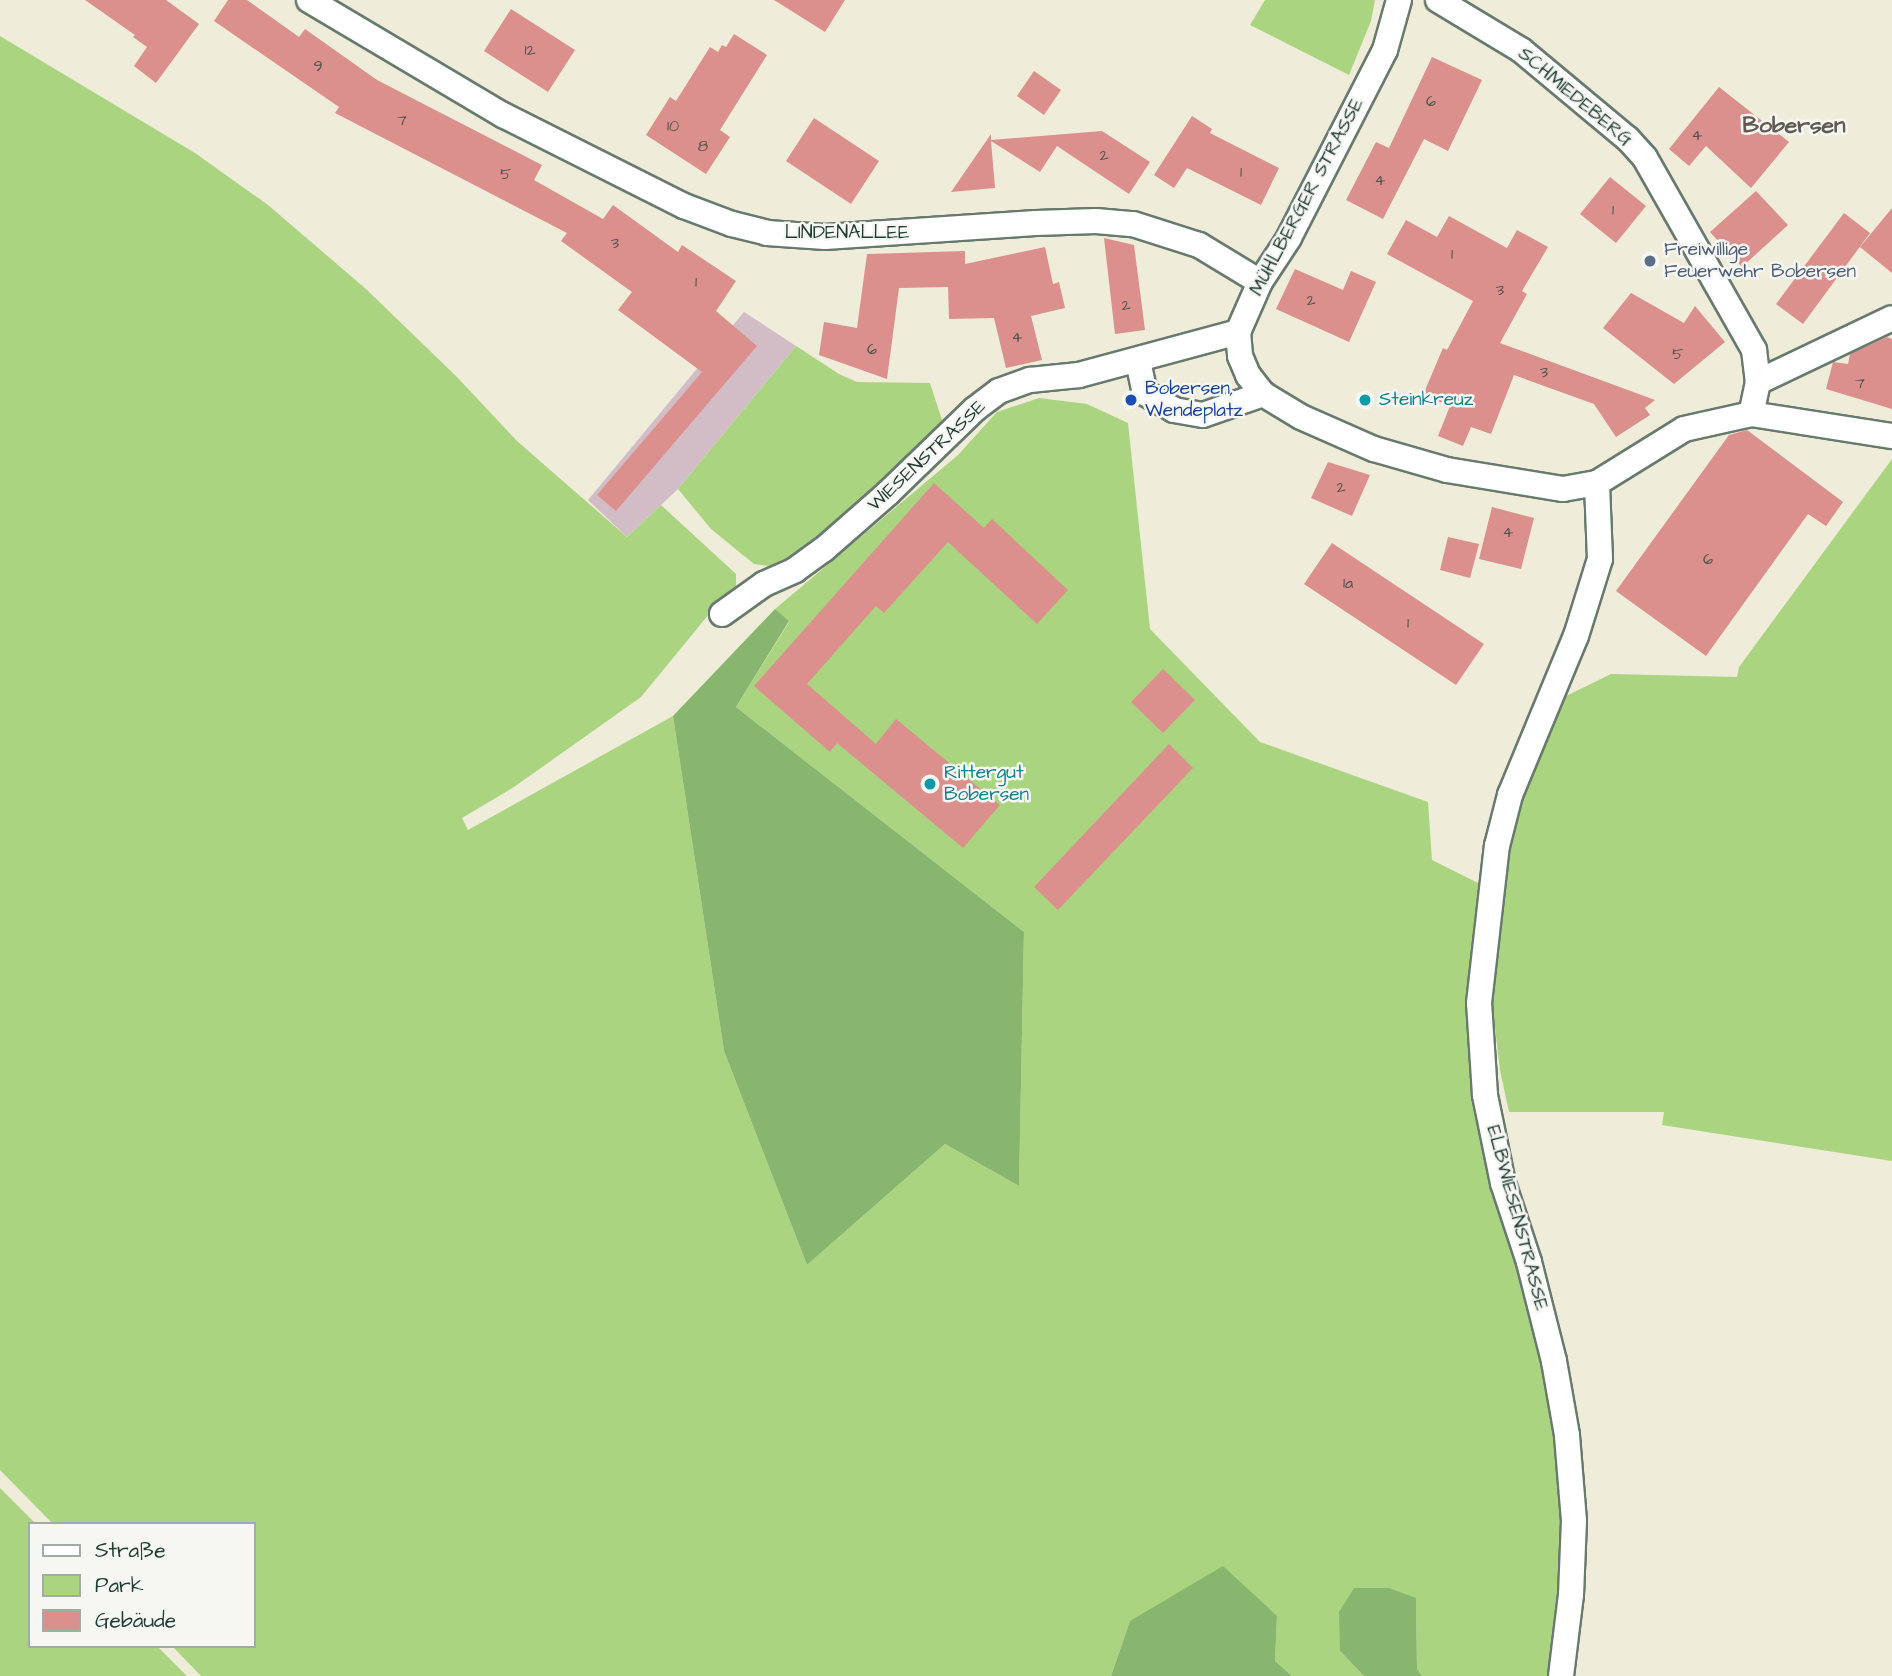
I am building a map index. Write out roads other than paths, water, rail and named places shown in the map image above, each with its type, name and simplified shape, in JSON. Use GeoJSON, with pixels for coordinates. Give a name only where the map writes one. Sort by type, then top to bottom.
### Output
{"type":"FeatureCollection","features":[{"type":"Feature","properties":{"kind":"street","name":"LINDENALLEE"},"geometry":{"type":"LineString","coordinates":[[309,0],[503,114],[684,206],[732,224],[767,233],[825,237],[1036,223],[1096,221],[1133,224],[1199,244],[1260,282]]}},
{"type":"Feature","properties":{"kind":"street","name":"MÜHLBERGER STRASSE"},"geometry":{"type":"LineString","coordinates":[[1239,344],[1260,282],[1289,238],[1385,50],[1399,0]]}},
{"type":"Feature","properties":{"kind":"street","name":"SCHMIEDEBERG"},"geometry":{"type":"LineString","coordinates":[[1438,0],[1521,50],[1628,139],[1645,158],[1754,350],[1758,382],[1751,414]]}},
{"type":"Feature","properties":{"kind":"street"},"geometry":{"type":"LineString","coordinates":[[1758,382],[1892,318]]}},
{"type":"Feature","properties":{"kind":"street"},"geometry":{"type":"LineString","coordinates":[[1239,344],[1248,375],[1263,394],[1301,417],[1374,449],[1447,470],[1563,489],[1597,483],[1684,429],[1751,414],[1892,436]]}},
{"type":"Feature","properties":{"kind":"street","name":"WIESENSTRASSE"},"geometry":{"type":"LineString","coordinates":[[722,614],[764,584],[794,570],[823,550],[888,494],[975,409],[999,391],[1030,380],[1079,376],[1138,361],[1164,351],[1239,344]]}},
{"type":"Feature","properties":{"kind":"street"},"geometry":{"type":"LineString","coordinates":[[1138,361],[1145,393],[1174,410],[1203,415],[1263,394]]}},
{"type":"Feature","properties":{"kind":"street","name":"ELBWIESENSTRASSE"},"geometry":{"type":"LineString","coordinates":[[1561,1676],[1571,1595],[1574,1521],[1567,1435],[1551,1349],[1529,1262],[1503,1183],[1485,1096],[1479,1003],[1497,846],[1510,795],[1576,636],[1600,559],[1597,483]]}},
{"type":"Feature","properties":{"kind":"place","name":"Freiwillige Feuerwehr Bobersen"},"geometry":{"type":"Point","coordinates":[1650,261]}},
{"type":"Feature","properties":{"kind":"place","name":"Bobersen, Wendeplatz"},"geometry":{"type":"Point","coordinates":[1131,400]}},
{"type":"Feature","properties":{"kind":"place","name":"Steinkreuz"},"geometry":{"type":"Point","coordinates":[1365,400]}},
{"type":"Feature","properties":{"kind":"place","name":"Rittergut Bobersen"},"geometry":{"type":"Point","coordinates":[930,784]}},
{"type":"Feature","properties":{"kind":"district","name":"Bobersen"},"geometry":{"type":"Point","coordinates":[1794,125]}}]}
